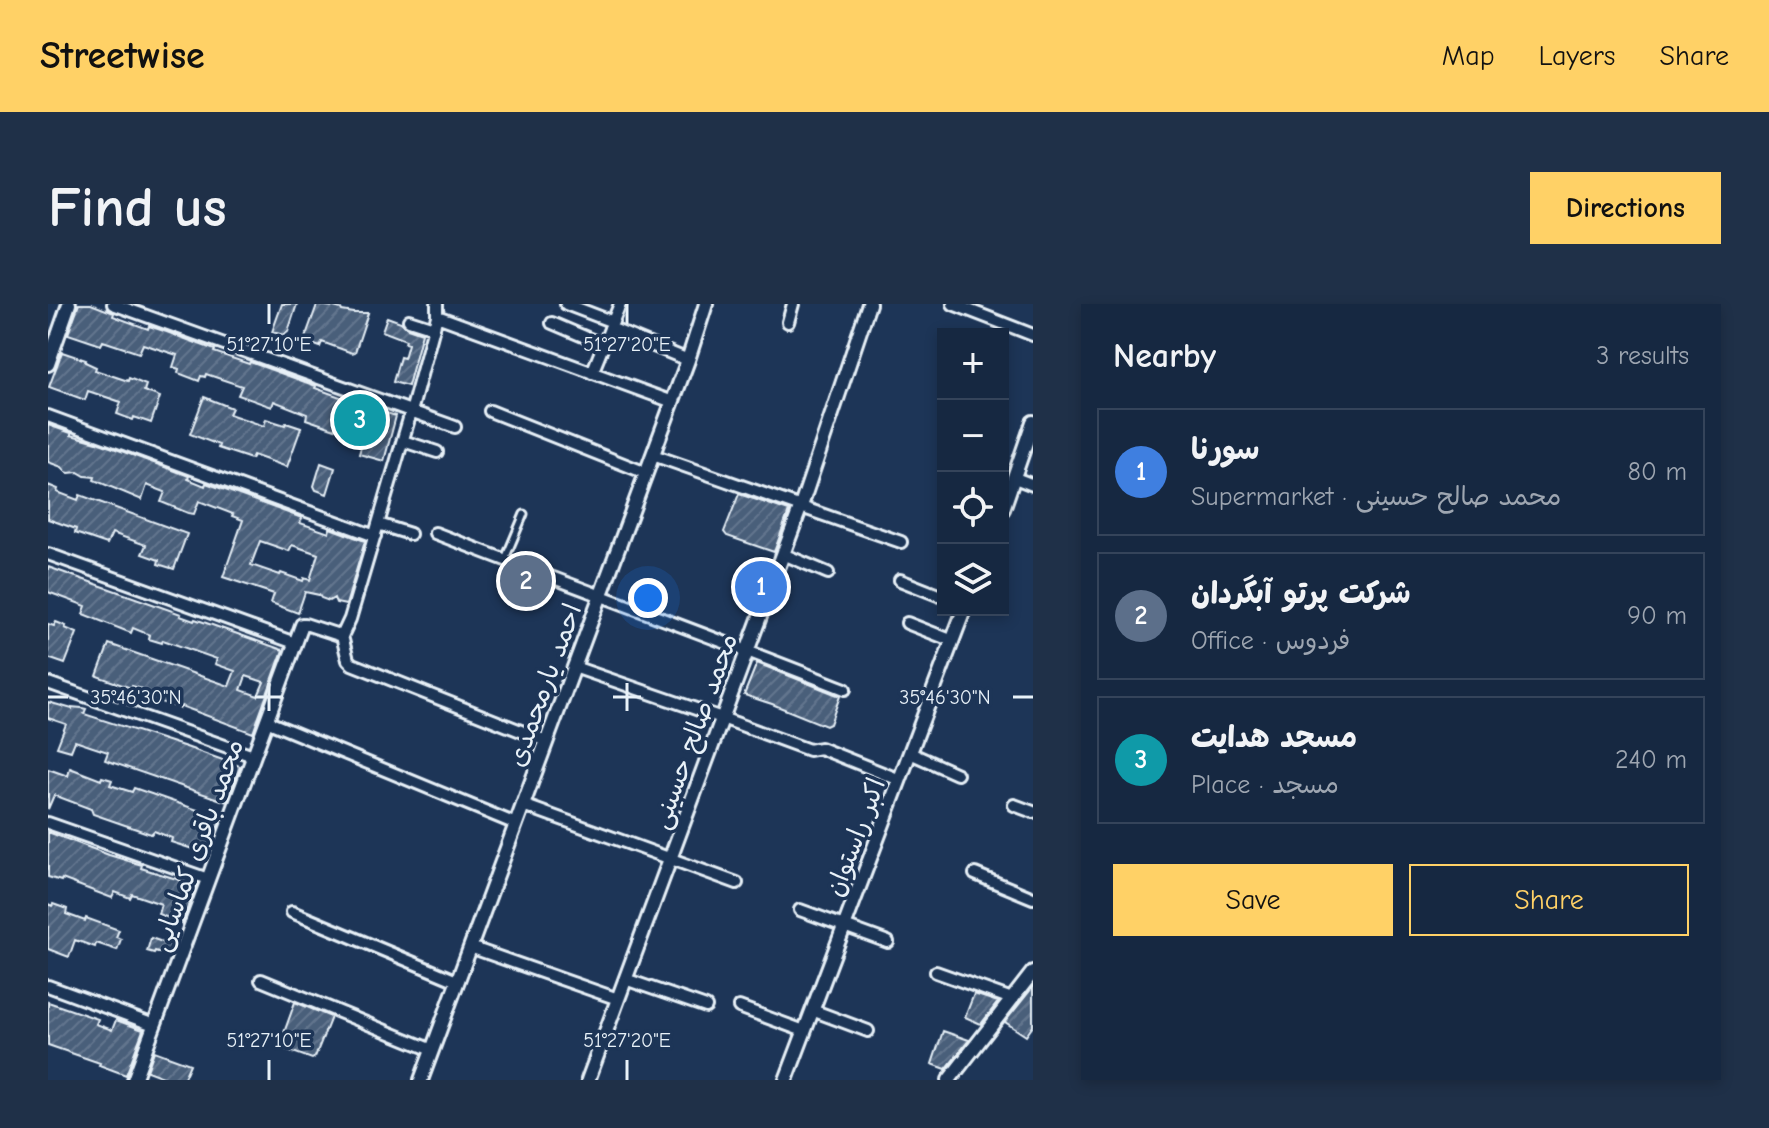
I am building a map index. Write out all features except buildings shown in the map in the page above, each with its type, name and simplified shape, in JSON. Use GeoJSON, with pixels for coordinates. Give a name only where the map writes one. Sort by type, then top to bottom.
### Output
{"type":"FeatureCollection","features":[{"type":"Feature","properties":{"kind":"street"},"geometry":{"type":"LineString","coordinates":[[48,364],[69,304]]}},
{"type":"Feature","properties":{"kind":"street"},"geometry":{"type":"LineString","coordinates":[[113,304],[455,427]]}},
{"type":"Feature","properties":{"kind":"street"},"geometry":{"type":"LineString","coordinates":[[437,304],[403,441],[350,619],[342,636],[348,660],[352,664],[546,741]]}},
{"type":"Feature","properties":{"kind":"street"},"geometry":{"type":"LineString","coordinates":[[566,304],[688,360]]}},
{"type":"Feature","properties":{"kind":"street"},"geometry":{"type":"LineString","coordinates":[[592,373],[620,304]]}},
{"type":"Feature","properties":{"kind":"street","name":"احمد یارمحمدی"},"geometry":{"type":"LineString","coordinates":[[421,1080],[673,402],[706,304]]}},
{"type":"Feature","properties":{"kind":"street"},"geometry":{"type":"LineString","coordinates":[[788,322],[793,304]]}},
{"type":"Feature","properties":{"kind":"street","name":"محمد صالح حسینی"},"geometry":{"type":"LineString","coordinates":[[593,1078],[625,979],[801,506],[869,304]]}},
{"type":"Feature","properties":{"kind":"street"},"geometry":{"type":"LineString","coordinates":[[953,304],[1033,335]]}},
{"type":"Feature","properties":{"kind":"street"},"geometry":{"type":"LineString","coordinates":[[409,320],[435,322],[673,402]]}},
{"type":"Feature","properties":{"kind":"street"},"geometry":{"type":"LineString","coordinates":[[552,323],[604,345]]}},
{"type":"Feature","properties":{"kind":"street"},"geometry":{"type":"LineString","coordinates":[[490,411],[646,473]]}},
{"type":"Feature","properties":{"kind":"street"},"geometry":{"type":"LineString","coordinates":[[48,416],[375,536]]}},
{"type":"Feature","properties":{"kind":"street"},"geometry":{"type":"LineString","coordinates":[[1009,494],[1033,422]]}},
{"type":"Feature","properties":{"kind":"street"},"geometry":{"type":"LineString","coordinates":[[403,441],[437,452]]}},
{"type":"Feature","properties":{"kind":"street"},"geometry":{"type":"LineString","coordinates":[[653,455],[901,542]]}},
{"type":"Feature","properties":{"kind":"street"},"geometry":{"type":"LineString","coordinates":[[1015,478],[1033,485]]}},
{"type":"Feature","properties":{"kind":"street"},"geometry":{"type":"LineString","coordinates":[[378,524],[410,534]]}},
{"type":"Feature","properties":{"kind":"street"},"geometry":{"type":"LineString","coordinates":[[435,533],[845,689]]}},
{"type":"Feature","properties":{"kind":"street"},"geometry":{"type":"LineString","coordinates":[[48,554],[295,643]]}},
{"type":"Feature","properties":{"kind":"street"},"geometry":{"type":"LineString","coordinates":[[783,554],[828,573]]}},
{"type":"Feature","properties":{"kind":"street"},"geometry":{"type":"LineString","coordinates":[[900,580],[937,595]]}},
{"type":"Feature","properties":{"kind":"street","name":"اکبر راستوان"},"geometry":{"type":"LineString","coordinates":[[786,1080],[962,616]]}},
{"type":"Feature","properties":{"kind":"street"},"geometry":{"type":"LineString","coordinates":[[907,623],[953,641]]}},
{"type":"Feature","properties":{"kind":"street"},"geometry":{"type":"LineString","coordinates":[[302,625],[342,636]]}},
{"type":"Feature","properties":{"kind":"street","name":"محمد باقری کماسایی"},"geometry":{"type":"LineString","coordinates":[[134,1080],[302,625]]}},
{"type":"Feature","properties":{"kind":"street"},"geometry":{"type":"LineString","coordinates":[[574,667],[809,750],[820,748],[900,780]]}},
{"type":"Feature","properties":{"kind":"street"},"geometry":{"type":"LineString","coordinates":[[48,683],[253,756]]}},
{"type":"Feature","properties":{"kind":"street"},"geometry":{"type":"LineString","coordinates":[[266,721],[516,824]]}},
{"type":"Feature","properties":{"kind":"street"},"geometry":{"type":"LineString","coordinates":[[910,753],[957,774]]}},
{"type":"Feature","properties":{"kind":"street"},"geometry":{"type":"LineString","coordinates":[[523,805],[737,883]]}},
{"type":"Feature","properties":{"kind":"street"},"geometry":{"type":"LineString","coordinates":[[1014,805],[1033,812]]}},
{"type":"Feature","properties":{"kind":"street"},"geometry":{"type":"LineString","coordinates":[[48,823],[208,879]]}},
{"type":"Feature","properties":{"kind":"street"},"geometry":{"type":"LineString","coordinates":[[975,874],[1033,898]]}},
{"type":"Feature","properties":{"kind":"street"},"geometry":{"type":"LineString","coordinates":[[800,910],[888,942]]}},
{"type":"Feature","properties":{"kind":"street"},"geometry":{"type":"LineString","coordinates":[[292,912],[457,981]]}},
{"type":"Feature","properties":{"kind":"street"},"geometry":{"type":"LineString","coordinates":[[470,947],[618,999]]}},
{"type":"Feature","properties":{"kind":"street"},"geometry":{"type":"LineString","coordinates":[[936,972],[1012,999]]}},
{"type":"Feature","properties":{"kind":"street"},"geometry":{"type":"LineString","coordinates":[[949,1080],[1033,972]]}},
{"type":"Feature","properties":{"kind":"street"},"geometry":{"type":"LineString","coordinates":[[625,979],[706,1007]]}},
{"type":"Feature","properties":{"kind":"street"},"geometry":{"type":"LineString","coordinates":[[261,980],[432,1050]]}},
{"type":"Feature","properties":{"kind":"street"},"geometry":{"type":"LineString","coordinates":[[48,986],[154,1025]]}},
{"type":"Feature","properties":{"kind":"street"},"geometry":{"type":"LineString","coordinates":[[739,1007],[804,1031]]}},
{"type":"Feature","properties":{"kind":"street"},"geometry":{"type":"LineString","coordinates":[[812,1010],[868,1031]]}},
{"type":"Feature","properties":{"kind":"lane"},"geometry":{"type":"LineString","coordinates":[[504,560],[524,514]]}},
{"type":"Feature","properties":{"kind":"place","name":"مسجد هدایت"},"geometry":{"type":"Point","coordinates":[360,420]}},
{"type":"Feature","properties":{"kind":"place","name":"شرکت پرتو آبگردان"},"geometry":{"type":"Point","coordinates":[526,581]}},
{"type":"Feature","properties":{"kind":"place","name":"سورنا"},"geometry":{"type":"Point","coordinates":[761,587]}}]}
